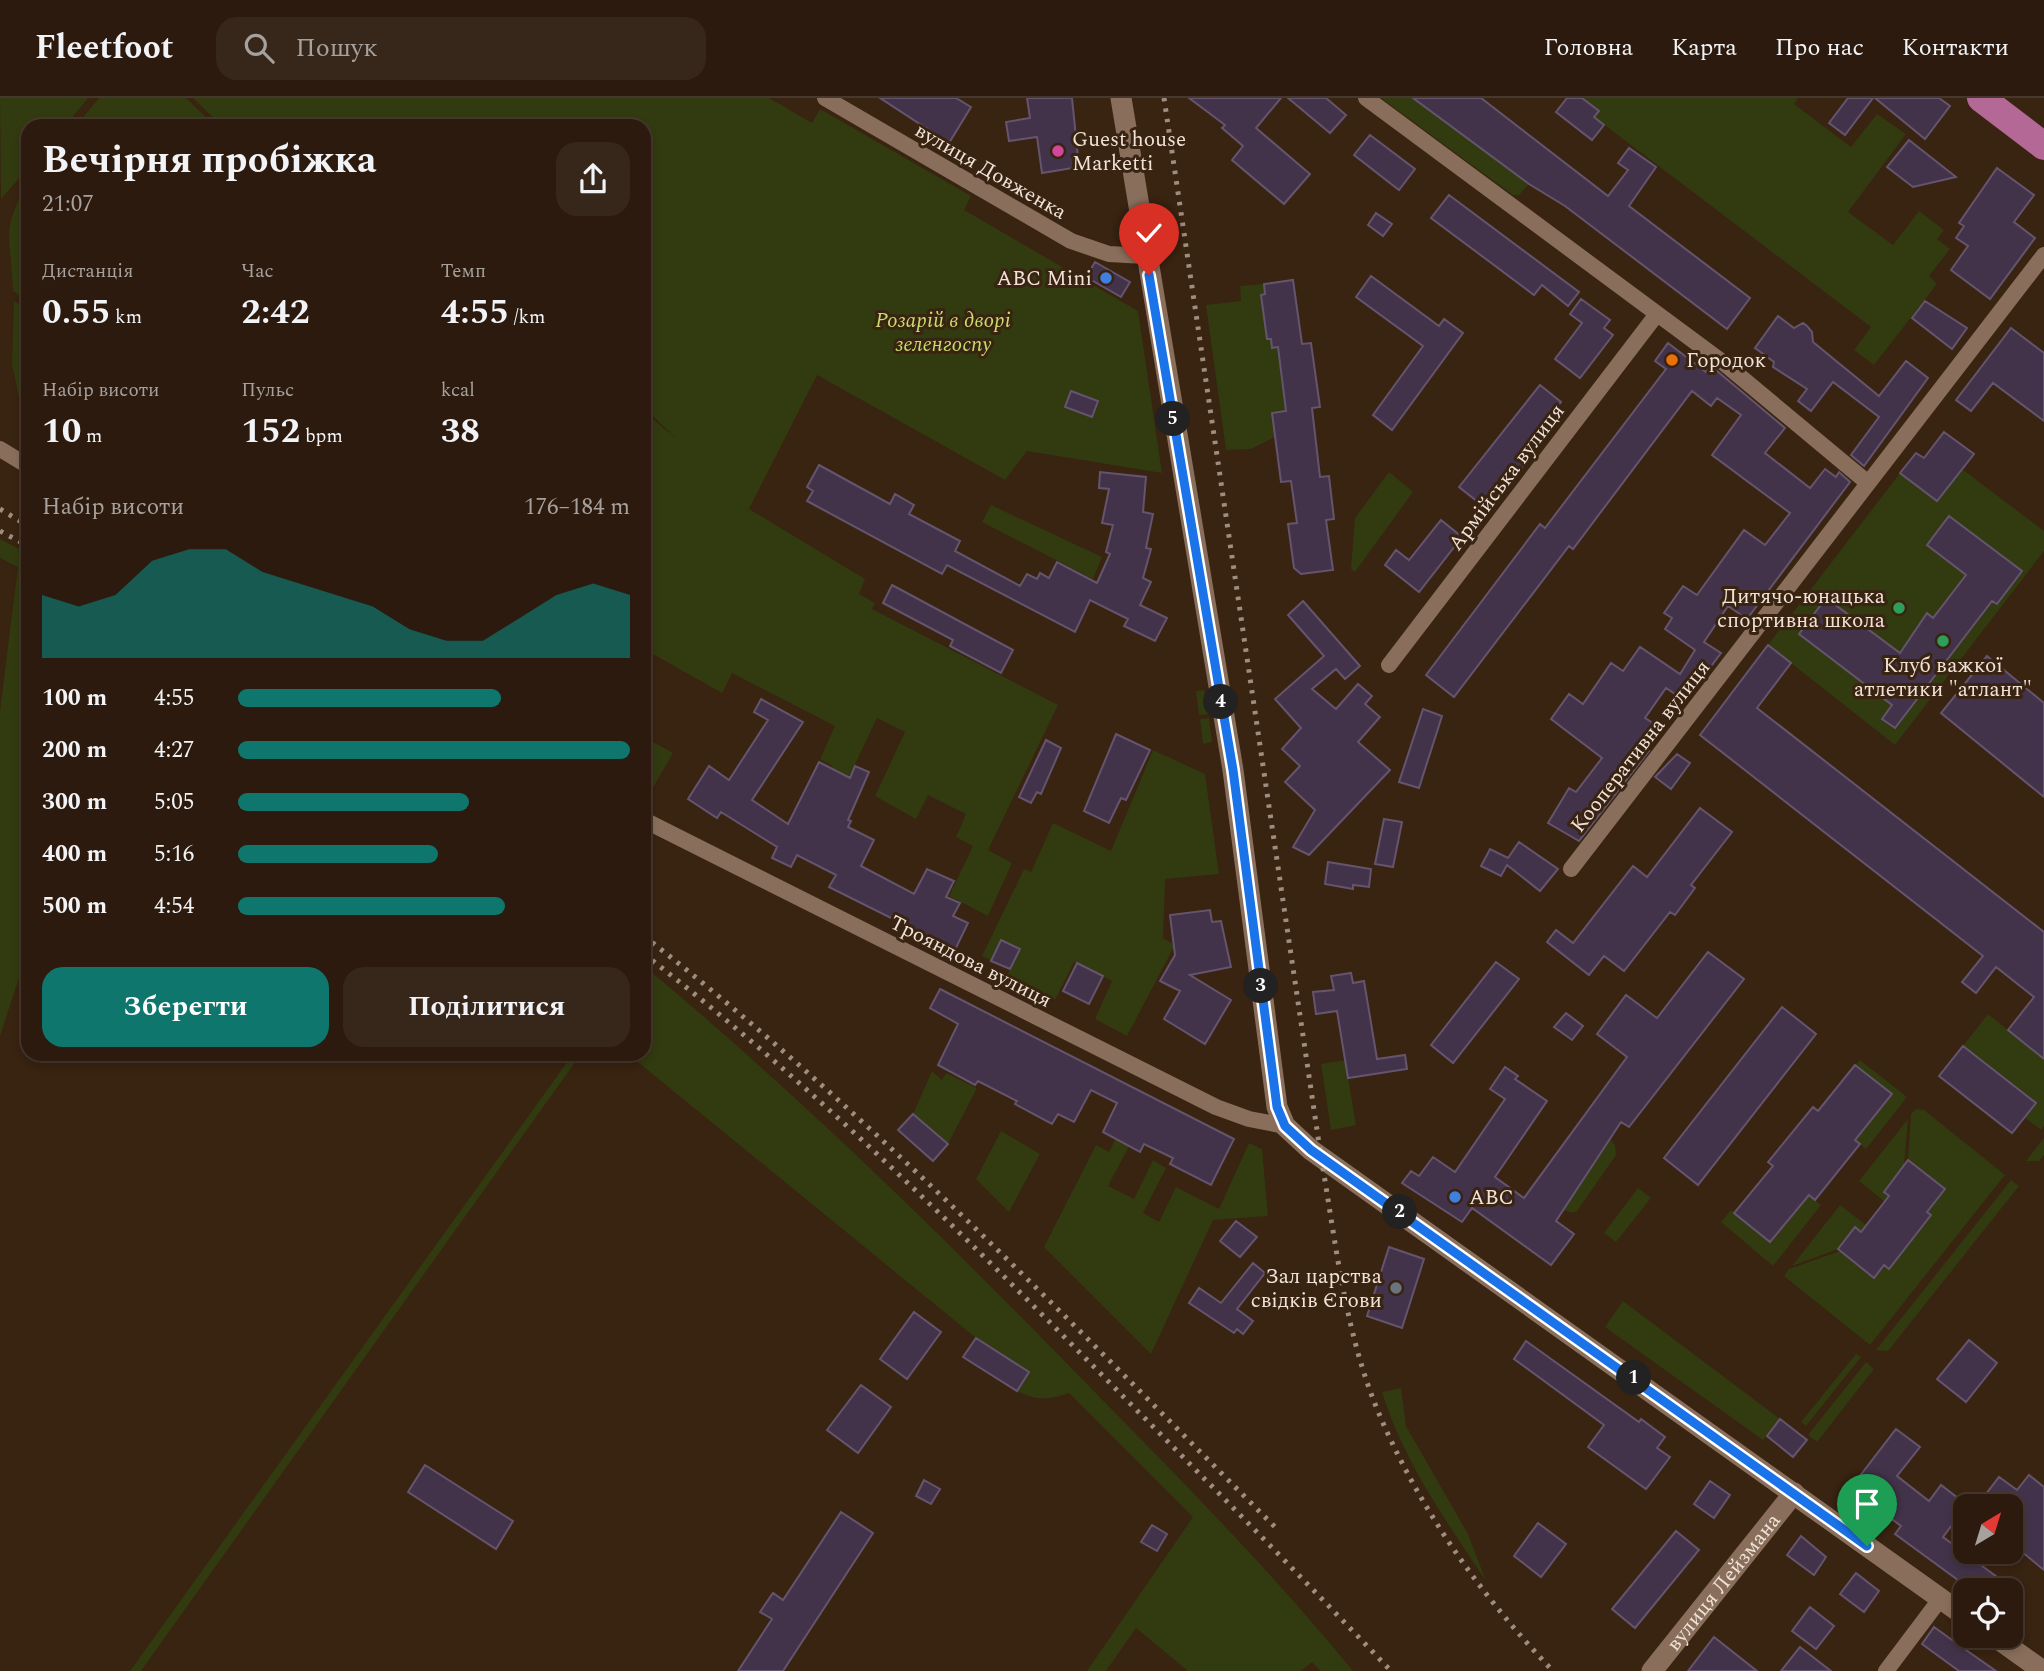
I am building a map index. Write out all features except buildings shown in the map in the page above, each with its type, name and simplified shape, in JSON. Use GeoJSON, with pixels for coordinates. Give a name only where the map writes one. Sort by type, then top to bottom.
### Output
{"type":"FeatureCollection","features":[{"type":"Feature","properties":{"kind":"highway"},"geometry":{"type":"LineString","coordinates":[[1981,98],[2044,146]]}},
{"type":"Feature","properties":{"kind":"street","name":"вулиця Довженка"},"geometry":{"type":"LineString","coordinates":[[825,98],[1071,241],[1109,254],[1145,256]]}},
{"type":"Feature","properties":{"kind":"street"},"geometry":{"type":"LineString","coordinates":[[1121,98],[1145,256],[1233,770],[1277,1107],[1285,1126],[1311,1150],[1953,1607]]}},
{"type":"Feature","properties":{"kind":"street"},"geometry":{"type":"LineString","coordinates":[[1366,98],[1725,363],[1868,483]]}},
{"type":"Feature","properties":{"kind":"street","name":"Кооперативна вулиця"},"geometry":{"type":"LineString","coordinates":[[1571,869],[2044,255]]}},
{"type":"Feature","properties":{"kind":"street","name":"Армійська вулиця"},"geometry":{"type":"LineString","coordinates":[[1389,665],[1657,313]]}},
{"type":"Feature","properties":{"kind":"street"},"geometry":{"type":"LineString","coordinates":[[0,449],[21,462]]}},
{"type":"Feature","properties":{"kind":"street","name":"Трояндова вулиця"},"geometry":{"type":"LineString","coordinates":[[651,824],[1216,1107],[1249,1119],[1285,1126]]}},
{"type":"Feature","properties":{"kind":"street","name":"вулиця Лейзмана"},"geometry":{"type":"LineString","coordinates":[[1652,1671],[1794,1493]]}},
{"type":"Feature","properties":{"kind":"street"},"geometry":{"type":"LineString","coordinates":[[1886,1671],[1941,1598]]}},
{"type":"Feature","properties":{"kind":"street"},"geometry":{"type":"LineString","coordinates":[[2011,1648],[2043,1671]]}},
{"type":"Feature","properties":{"kind":"green space"},"geometry":{"type":"Polygon","coordinates":[[[0,98],[88,98],[71,119],[21,119],[21,176],[1,199],[0,98]]]}},
{"type":"Feature","properties":{"kind":"green space"},"geometry":{"type":"Polygon","coordinates":[[[99,98],[186,98],[208,119],[82,119],[99,98]]]}},
{"type":"Feature","properties":{"kind":"green space","name":"Розарій в дворі зеленгоспу"},"geometry":{"type":"Polygon","coordinates":[[[193,98],[769,98],[812,123],[820,109],[971,196],[964,210],[1138,311],[1162,473],[1027,451],[1005,480],[817,375],[749,509],[865,579],[859,594],[875,603],[872,609],[1058,705],[988,850],[1012,863],[988,916],[949,896],[973,846],[956,837],[966,814],[928,795],[916,819],[875,796],[905,732],[877,718],[847,781],[830,773],[833,766],[820,759],[835,726],[732,673],[722,693],[651,653],[651,418],[677,439],[651,415],[651,119],[215,119],[193,98]]]}},
{"type":"Feature","properties":{"kind":"green space"},"geometry":{"type":"Polygon","coordinates":[[[1381,98],[1413,98],[1529,184],[1519,195],[1513,195],[1381,98]]]}},
{"type":"Feature","properties":{"kind":"green space"},"geometry":{"type":"Polygon","coordinates":[[[1582,98],[1798,98],[1794,104],[1851,147],[1877,114],[1906,134],[1848,212],[1893,245],[1919,211],[1944,230],[1937,239],[1950,249],[1929,276],[1937,284],[1874,365],[1854,350],[1871,327],[1594,117],[1599,111],[1582,98]]]}},
{"type":"Feature","properties":{"kind":"green space"},"geometry":{"type":"Polygon","coordinates":[[[21,195],[21,296],[13,291],[9,234],[21,195]]]}},
{"type":"Feature","properties":{"kind":"green space"},"geometry":{"type":"Polygon","coordinates":[[[1264,284],[1265,294],[1261,295],[1267,339],[1271,338],[1272,348],[1282,347],[1283,357],[1279,358],[1284,402],[1289,411],[1272,413],[1275,437],[1251,449],[1226,450],[1206,305],[1241,301],[1240,286],[1264,284]]]}},
{"type":"Feature","properties":{"kind":"green space"},"geometry":{"type":"Polygon","coordinates":[[[14,301],[21,306],[21,408],[12,364],[14,301]]]}},
{"type":"Feature","properties":{"kind":"green space","name":"Дитячо-юнацька спортивна школа"},"geometry":{"type":"Polygon","coordinates":[[[1962,469],[2044,531],[2044,551],[1895,745],[1768,645],[1900,473],[1937,501],[1962,469]]]}},
{"type":"Feature","properties":{"kind":"green space"},"geometry":{"type":"Polygon","coordinates":[[[1389,472],[1413,492],[1355,572],[1351,569],[1355,518],[1389,472]]]}},
{"type":"Feature","properties":{"kind":"green space"},"geometry":{"type":"Polygon","coordinates":[[[991,505],[1102,557],[1093,579],[982,522],[991,505]]]}},
{"type":"Feature","properties":{"kind":"green space"},"geometry":{"type":"Polygon","coordinates":[[[0,539],[21,550],[21,970],[0,1036],[0,711],[18,567],[0,558],[0,539]]]}},
{"type":"Feature","properties":{"kind":"green space"},"geometry":{"type":"Polygon","coordinates":[[[1204,690],[1208,714],[1199,715],[1196,691],[1204,690]]]}},
{"type":"Feature","properties":{"kind":"green space"},"geometry":{"type":"Polygon","coordinates":[[[1209,718],[1212,742],[1203,744],[1200,719],[1209,718]]]}},
{"type":"Feature","properties":{"kind":"green space"},"geometry":{"type":"Polygon","coordinates":[[[651,741],[673,753],[651,791],[651,741]]]}},
{"type":"Feature","properties":{"kind":"green space"},"geometry":{"type":"Polygon","coordinates":[[[1153,750],[1205,774],[1219,874],[1165,879],[1163,938],[1175,945],[1127,1036],[1095,1019],[1112,981],[1074,962],[1055,1000],[1007,976],[1010,969],[982,956],[1024,869],[1031,872],[1053,823],[1111,851],[1153,750]]]}},
{"type":"Feature","properties":{"kind":"green space"},"geometry":{"type":"Polygon","coordinates":[[[651,972],[814,1115],[977,1272],[1221,1522],[1353,1671],[1321,1671],[1312,1662],[1301,1671],[1188,1671],[1136,1628],[1106,1671],[1087,1671],[1193,1517],[1069,1393],[1043,1398],[1031,1397],[1017,1391],[1029,1372],[976,1338],[637,1061],[651,1061],[651,972]]]}},
{"type":"Feature","properties":{"kind":"green space"},"geometry":{"type":"Polygon","coordinates":[[[1988,1014],[2044,1059],[2044,1126],[2041,1130],[2024,1117],[2036,1102],[1963,1046],[1988,1014]]]}},
{"type":"Feature","properties":{"kind":"green space"},"geometry":{"type":"Polygon","coordinates":[[[1345,1060],[1356,1125],[1331,1130],[1321,1064],[1345,1060]]]}},
{"type":"Feature","properties":{"kind":"green space"},"geometry":{"type":"Polygon","coordinates":[[[1860,1060],[1907,1097],[1866,1149],[1855,1140],[1892,1095],[1855,1065],[1860,1060]]]}},
{"type":"Feature","properties":{"kind":"green space"},"geometry":{"type":"Polygon","coordinates":[[[568,1061],[576,1061],[141,1671],[130,1671],[568,1061]]]}},
{"type":"Feature","properties":{"kind":"green space"},"geometry":{"type":"Polygon","coordinates":[[[932,1071],[942,1080],[946,1073],[977,1088],[948,1144],[913,1114],[932,1071]]]}},
{"type":"Feature","properties":{"kind":"green space"},"geometry":{"type":"Polygon","coordinates":[[[1916,1109],[1924,1110],[2005,1175],[1870,1345],[1784,1276],[1789,1269],[1840,1251],[1874,1277],[1884,1265],[1890,1269],[1931,1215],[1927,1212],[1945,1189],[1908,1160],[1911,1114],[1916,1109]]]}},
{"type":"Feature","properties":{"kind":"green space"},"geometry":{"type":"Polygon","coordinates":[[[1908,1119],[1904,1165],[1884,1192],[1889,1196],[1885,1202],[1859,1181],[1908,1119]]]}},
{"type":"Feature","properties":{"kind":"green space"},"geometry":{"type":"Polygon","coordinates":[[[1120,1130],[1134,1137],[1108,1186],[1134,1199],[1153,1160],[1166,1168],[1143,1213],[1159,1222],[1176,1187],[1219,1209],[1249,1143],[1262,1149],[1268,1216],[1213,1220],[1151,1354],[1044,1247],[1096,1145],[1109,1152],[1120,1130]]]}},
{"type":"Feature","properties":{"kind":"green space"},"geometry":{"type":"Polygon","coordinates":[[[1001,1131],[1040,1154],[1009,1212],[976,1179],[1001,1131]]]}},
{"type":"Feature","properties":{"kind":"green space"},"geometry":{"type":"Polygon","coordinates":[[[2044,1138],[2044,1155],[2039,1161],[2026,1161],[2044,1138]]]}},
{"type":"Feature","properties":{"kind":"green space"},"geometry":{"type":"Polygon","coordinates":[[[1610,1139],[1615,1145],[1616,1155],[1577,1211],[1573,1213],[1563,1210],[1610,1139]]]}},
{"type":"Feature","properties":{"kind":"green space"},"geometry":{"type":"Polygon","coordinates":[[[2011,1180],[2019,1186],[1888,1351],[1876,1350],[2011,1180]]]}},
{"type":"Feature","properties":{"kind":"green space"},"geometry":{"type":"Polygon","coordinates":[[[1638,1188],[1651,1198],[1616,1242],[1604,1233],[1638,1188]]]}},
{"type":"Feature","properties":{"kind":"green space"},"geometry":{"type":"Polygon","coordinates":[[[1809,1195],[1821,1205],[1773,1266],[1721,1222],[1731,1210],[1771,1242],[1809,1195]]]}},
{"type":"Feature","properties":{"kind":"green space"},"geometry":{"type":"Polygon","coordinates":[[[1840,1205],[1866,1225],[1861,1232],[1855,1228],[1838,1249],[1792,1266],[1840,1205]]]}},
{"type":"Feature","properties":{"kind":"green space"},"geometry":{"type":"Polygon","coordinates":[[[1623,1301],[1780,1419],[1763,1440],[1605,1327],[1623,1301]]]}},
{"type":"Feature","properties":{"kind":"green space"},"geometry":{"type":"Polygon","coordinates":[[[1856,1354],[1861,1357],[1806,1426],[1801,1422],[1856,1354]]]}},
{"type":"Feature","properties":{"kind":"green space"},"geometry":{"type":"Polygon","coordinates":[[[1866,1362],[1874,1369],[1817,1442],[1808,1435],[1866,1362]]]}},
{"type":"Feature","properties":{"kind":"green space"},"geometry":{"type":"Polygon","coordinates":[[[1401,1388],[1406,1426],[1468,1534],[1486,1581],[1427,1490],[1401,1442],[1382,1392],[1401,1388]]]}},
{"type":"Feature","properties":{"kind":"railway"},"geometry":{"type":"LineString","coordinates":[[1164,98],[1321,1157],[1350,1321],[1368,1385],[1380,1416],[1414,1485],[1478,1583],[1553,1671]]}},
{"type":"Feature","properties":{"kind":"railway"},"geometry":{"type":"LineString","coordinates":[[0,509],[21,522]]}},
{"type":"Feature","properties":{"kind":"railway"},"geometry":{"type":"LineString","coordinates":[[0,531],[21,542]]}},
{"type":"Feature","properties":{"kind":"railway"},"geometry":{"type":"LineString","coordinates":[[651,942],[811,1076],[970,1223],[1278,1530]]}},
{"type":"Feature","properties":{"kind":"railway"},"geometry":{"type":"LineString","coordinates":[[651,960],[763,1052],[934,1208],[1045,1317],[1391,1671]]}},
{"type":"Feature","properties":{"kind":"place","name":"Guest house Marketti"},"geometry":{"type":"Point","coordinates":[1058,151]}},
{"type":"Feature","properties":{"kind":"place","name":"ABC Mini"},"geometry":{"type":"Point","coordinates":[1106,278]}},
{"type":"Feature","properties":{"kind":"place","name":"Городок"},"geometry":{"type":"Point","coordinates":[1672,360]}},
{"type":"Feature","properties":{"kind":"place","name":"Дитячо-юнацька спортивна школа"},"geometry":{"type":"Point","coordinates":[1899,608]}},
{"type":"Feature","properties":{"kind":"place","name":"Клуб важкої атлетики \"атлант\""},"geometry":{"type":"Point","coordinates":[1943,641]}},
{"type":"Feature","properties":{"kind":"place","name":"ABC"},"geometry":{"type":"Point","coordinates":[1455,1197]}},
{"type":"Feature","properties":{"kind":"place","name":"Зал царства свідків Єгови"},"geometry":{"type":"Point","coordinates":[1396,1288]}},
{"type":"Feature","properties":{"kind":"route"},"geometry":{"type":"LineString","coordinates":[[1149,275],[1233,770],[1277,1107],[1285,1126],[1311,1150],[1867,1546]]}}]}
